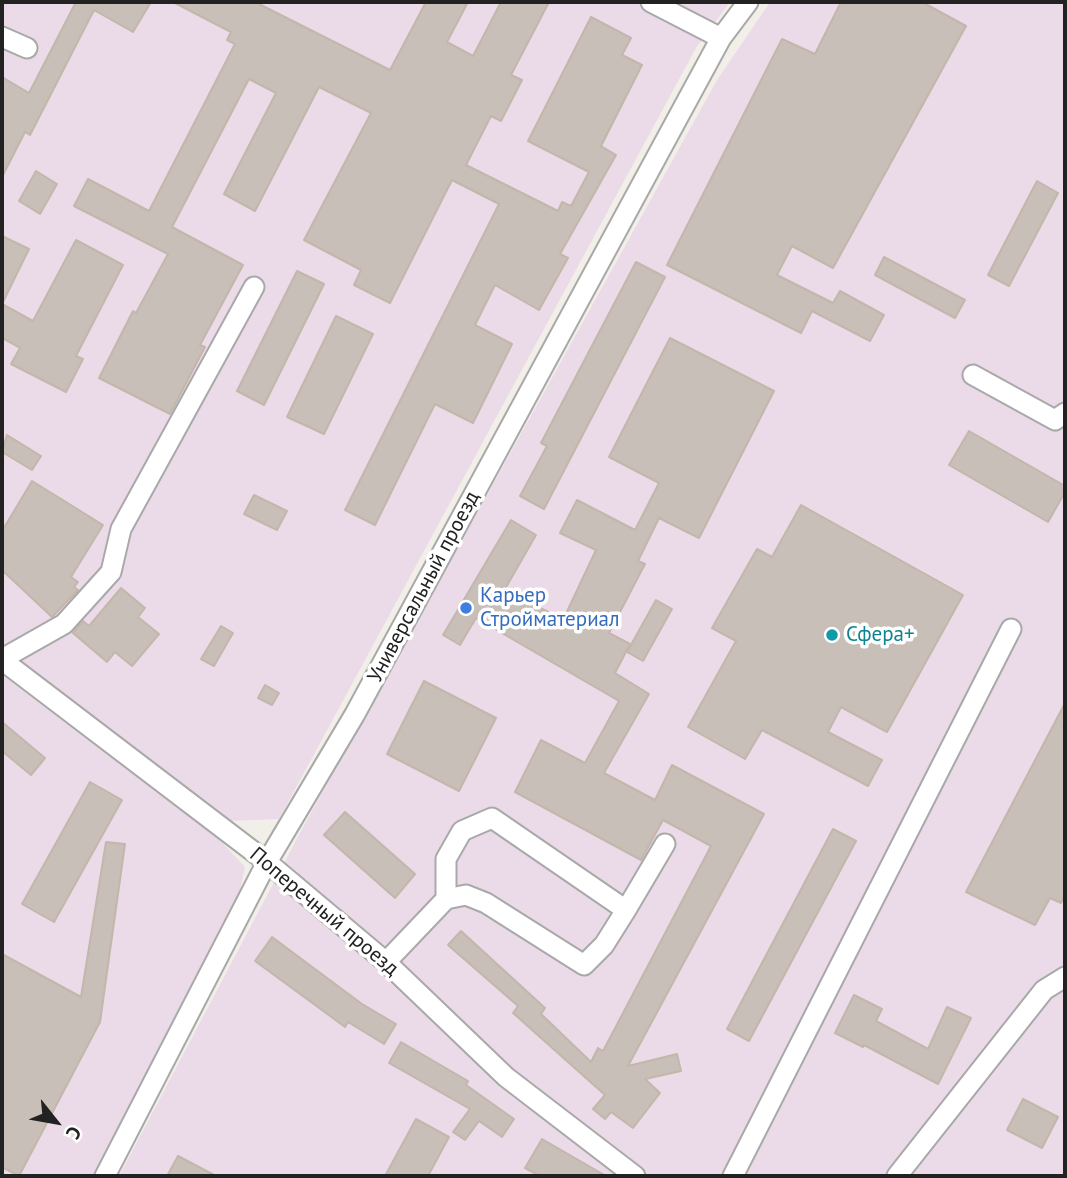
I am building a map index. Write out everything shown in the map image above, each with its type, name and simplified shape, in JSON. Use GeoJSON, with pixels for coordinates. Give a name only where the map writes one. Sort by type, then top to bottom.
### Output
{"type":"FeatureCollection","features":[{"type":"Feature","properties":{"kind":"street"},"geometry":{"type":"LineString","coordinates":[[651,2],[721,38]]}},
{"type":"Feature","properties":{"kind":"street","name":"Универсальный проезд"},"geometry":{"type":"LineString","coordinates":[[105,1176],[267,862],[355,714],[721,38],[748,2]]}},
{"type":"Feature","properties":{"kind":"street"},"geometry":{"type":"LineString","coordinates":[[2,37],[27,48]]}},
{"type":"Feature","properties":{"kind":"street"},"geometry":{"type":"LineString","coordinates":[[2,659],[64,624],[111,572],[121,529],[254,287]]}},
{"type":"Feature","properties":{"kind":"street"},"geometry":{"type":"LineString","coordinates":[[973,374],[1055,420],[1065,413]]}},
{"type":"Feature","properties":{"kind":"street"},"geometry":{"type":"LineString","coordinates":[[733,1176],[1011,629]]}},
{"type":"Feature","properties":{"kind":"street","name":"Поперечный проезд"},"geometry":{"type":"LineString","coordinates":[[2,659],[267,862],[386,962],[506,1077],[635,1176]]}},
{"type":"Feature","properties":{"kind":"street"},"geometry":{"type":"LineString","coordinates":[[446,899],[446,859],[461,831],[492,818],[626,911]]}},
{"type":"Feature","properties":{"kind":"street"},"geometry":{"type":"LineString","coordinates":[[386,962],[446,899],[466,895],[486,903],[584,965],[604,945],[665,844]]}},
{"type":"Feature","properties":{"kind":"street"},"geometry":{"type":"LineString","coordinates":[[897,1176],[1044,990],[1065,977]]}},
{"type":"Feature","properties":{"kind":"shaded area"},"geometry":{"type":"Polygon","coordinates":[[[2,2],[730,2],[696,48],[279,819],[228,821],[2,650],[2,2]]]}},
{"type":"Feature","properties":{"kind":"shaded area"},"geometry":{"type":"Polygon","coordinates":[[[770,2],[1059,2],[1065,5],[1065,1176],[119,1176],[302,829],[717,80],[770,2]]]}},
{"type":"Feature","properties":{"kind":"shaded area"},"geometry":{"type":"Polygon","coordinates":[[[2,675],[220,840],[245,867],[237,904],[96,1176],[2,1176],[2,675]]]}},
{"type":"Feature","properties":{"kind":"building"},"geometry":{"type":"Polygon","coordinates":[[[76,2],[151,2],[133,32],[94,10],[30,135],[25,132],[2,177],[2,77],[29,93],[76,2]]]}},
{"type":"Feature","properties":{"kind":"building"},"geometry":{"type":"Polygon","coordinates":[[[173,2],[255,2],[390,70],[426,2],[468,2],[447,42],[473,56],[501,2],[549,2],[511,75],[522,80],[501,121],[491,116],[466,165],[558,211],[562,202],[571,206],[589,172],[528,141],[591,17],[631,38],[622,55],[642,65],[601,146],[616,155],[560,254],[568,258],[539,310],[495,285],[475,325],[512,344],[473,423],[435,404],[375,525],[345,510],[499,204],[452,180],[390,303],[354,285],[361,270],[304,240],[371,113],[319,87],[255,211],[224,194],[276,93],[249,79],[172,227],[243,265],[200,345],[205,347],[170,414],[99,378],[133,311],[136,313],[168,254],[74,206],[88,179],[149,211],[235,44],[227,40],[231,32],[173,2]]]}},
{"type":"Feature","properties":{"kind":"building"},"geometry":{"type":"Polygon","coordinates":[[[841,2],[922,2],[966,26],[833,268],[792,246],[777,275],[833,303],[840,291],[884,315],[870,341],[812,311],[801,333],[667,265],[782,39],[815,54],[841,2]]]}},
{"type":"Feature","properties":{"kind":"building"},"geometry":{"type":"Polygon","coordinates":[[[36,171],[57,184],[40,214],[19,201],[36,171]]]}},
{"type":"Feature","properties":{"kind":"building"},"geometry":{"type":"Polygon","coordinates":[[[1037,181],[1058,193],[1009,286],[988,275],[1037,181]]]}},
{"type":"Feature","properties":{"kind":"building"},"geometry":{"type":"Polygon","coordinates":[[[2,236],[29,249],[2,304],[2,236]]]}},
{"type":"Feature","properties":{"kind":"building"},"geometry":{"type":"Polygon","coordinates":[[[76,240],[123,265],[76,356],[83,359],[66,392],[11,364],[20,348],[2,338],[2,304],[33,321],[76,240]]]}},
{"type":"Feature","properties":{"kind":"building"},"geometry":{"type":"Polygon","coordinates":[[[884,257],[965,300],[955,318],[875,275],[884,257]]]}},
{"type":"Feature","properties":{"kind":"building"},"geometry":{"type":"Polygon","coordinates":[[[636,262],[665,277],[544,509],[520,496],[547,446],[541,443],[636,262]]]}},
{"type":"Feature","properties":{"kind":"building"},"geometry":{"type":"Polygon","coordinates":[[[297,271],[324,284],[264,405],[237,391],[297,271]]]}},
{"type":"Feature","properties":{"kind":"building"},"geometry":{"type":"Polygon","coordinates":[[[336,316],[373,334],[324,434],[287,417],[336,316]]]}},
{"type":"Feature","properties":{"kind":"building"},"geometry":{"type":"Polygon","coordinates":[[[670,338],[774,391],[699,538],[659,518],[638,561],[645,564],[609,633],[630,644],[615,673],[649,694],[604,773],[655,800],[672,765],[764,814],[628,1066],[677,1054],[681,1071],[645,1079],[660,1093],[633,1128],[611,1112],[605,1119],[593,1109],[605,1095],[513,1013],[518,1006],[448,945],[461,931],[545,1008],[541,1014],[591,1062],[598,1048],[603,1051],[711,846],[663,820],[641,860],[515,792],[541,740],[585,763],[619,701],[476,618],[460,645],[443,635],[511,520],[536,535],[505,589],[563,620],[596,550],[560,533],[577,500],[635,530],[659,483],[609,457],[670,338]]]}},
{"type":"Feature","properties":{"kind":"building"},"geometry":{"type":"Polygon","coordinates":[[[969,431],[1065,486],[1065,492],[1048,522],[949,465],[969,431]]]}},
{"type":"Feature","properties":{"kind":"building"},"geometry":{"type":"Polygon","coordinates":[[[7,435],[41,456],[32,470],[2,452],[7,435]]]}},
{"type":"Feature","properties":{"kind":"building"},"geometry":{"type":"Polygon","coordinates":[[[32,481],[103,525],[71,577],[78,582],[74,587],[78,590],[52,617],[2,570],[2,531],[32,481]]]}},
{"type":"Feature","properties":{"kind":"building"},"geometry":{"type":"Polygon","coordinates":[[[254,495],[287,511],[277,530],[244,514],[254,495]]]}},
{"type":"Feature","properties":{"kind":"building","name":"Сфера+"},"geometry":{"type":"Polygon","coordinates":[[[801,505],[963,595],[887,732],[841,707],[828,732],[882,760],[868,786],[762,730],[745,759],[688,727],[736,641],[712,628],[757,549],[772,557],[801,505]]]}},
{"type":"Feature","properties":{"kind":"building"},"geometry":{"type":"Polygon","coordinates":[[[121,588],[145,608],[138,617],[159,634],[132,666],[115,652],[107,662],[73,633],[83,621],[89,626],[121,588]]]}},
{"type":"Feature","properties":{"kind":"building"},"geometry":{"type":"Polygon","coordinates":[[[656,600],[672,609],[643,661],[627,652],[656,600]]]}},
{"type":"Feature","properties":{"kind":"building"},"geometry":{"type":"Polygon","coordinates":[[[221,626],[233,633],[214,666],[201,659],[221,626]]]}},
{"type":"Feature","properties":{"kind":"building"},"geometry":{"type":"Polygon","coordinates":[[[424,681],[496,718],[459,791],[387,754],[424,681]]]}},
{"type":"Feature","properties":{"kind":"building"},"geometry":{"type":"Polygon","coordinates":[[[265,685],[279,693],[272,705],[258,698],[265,685]]]}},
{"type":"Feature","properties":{"kind":"building"},"geometry":{"type":"Polygon","coordinates":[[[1065,703],[1065,895],[1061,903],[1050,898],[1035,925],[966,892],[1065,703]]]}},
{"type":"Feature","properties":{"kind":"building"},"geometry":{"type":"Polygon","coordinates":[[[2,722],[45,758],[31,775],[2,751],[2,722]]]}},
{"type":"Feature","properties":{"kind":"building"},"geometry":{"type":"Polygon","coordinates":[[[90,782],[122,800],[54,922],[22,904],[90,782]]]}},
{"type":"Feature","properties":{"kind":"building"},"geometry":{"type":"Polygon","coordinates":[[[345,812],[415,874],[395,898],[324,835],[345,812]]]}},
{"type":"Feature","properties":{"kind":"building"},"geometry":{"type":"Polygon","coordinates":[[[833,829],[856,841],[749,1041],[727,1029],[833,829]]]}},
{"type":"Feature","properties":{"kind":"building"},"geometry":{"type":"Polygon","coordinates":[[[106,842],[125,844],[100,1022],[19,1176],[2,1167],[2,954],[81,997],[106,842]]]}},
{"type":"Feature","properties":{"kind":"building"},"geometry":{"type":"Polygon","coordinates":[[[272,937],[362,1004],[396,1024],[384,1044],[348,1022],[345,1027],[255,961],[272,937]]]}},
{"type":"Feature","properties":{"kind":"building"},"geometry":{"type":"Polygon","coordinates":[[[854,995],[882,1009],[876,1021],[928,1049],[947,1007],[971,1018],[938,1084],[864,1045],[863,1047],[835,1033],[854,995]]]}},
{"type":"Feature","properties":{"kind":"building"},"geometry":{"type":"Polygon","coordinates":[[[401,1042],[468,1081],[466,1085],[514,1119],[502,1137],[479,1121],[465,1140],[453,1132],[470,1109],[389,1063],[401,1042]]]}},
{"type":"Feature","properties":{"kind":"building"},"geometry":{"type":"Polygon","coordinates":[[[1023,1099],[1058,1117],[1042,1148],[1007,1130],[1023,1099]]]}},
{"type":"Feature","properties":{"kind":"building"},"geometry":{"type":"Polygon","coordinates":[[[416,1119],[449,1137],[428,1176],[385,1176],[416,1119]]]}},
{"type":"Feature","properties":{"kind":"building"},"geometry":{"type":"Polygon","coordinates":[[[542,1139],[606,1176],[540,1176],[525,1168],[542,1139]]]}},
{"type":"Feature","properties":{"kind":"building"},"geometry":{"type":"Polygon","coordinates":[[[178,1156],[216,1176],[167,1176],[178,1156]]]}},
{"type":"Feature","properties":{"kind":"place","name":"Карьер Стройматериал"},"geometry":{"type":"Point","coordinates":[466,608]}},
{"type":"Feature","properties":{"kind":"place","name":"Сфера+"},"geometry":{"type":"Point","coordinates":[832,635]}}]}
